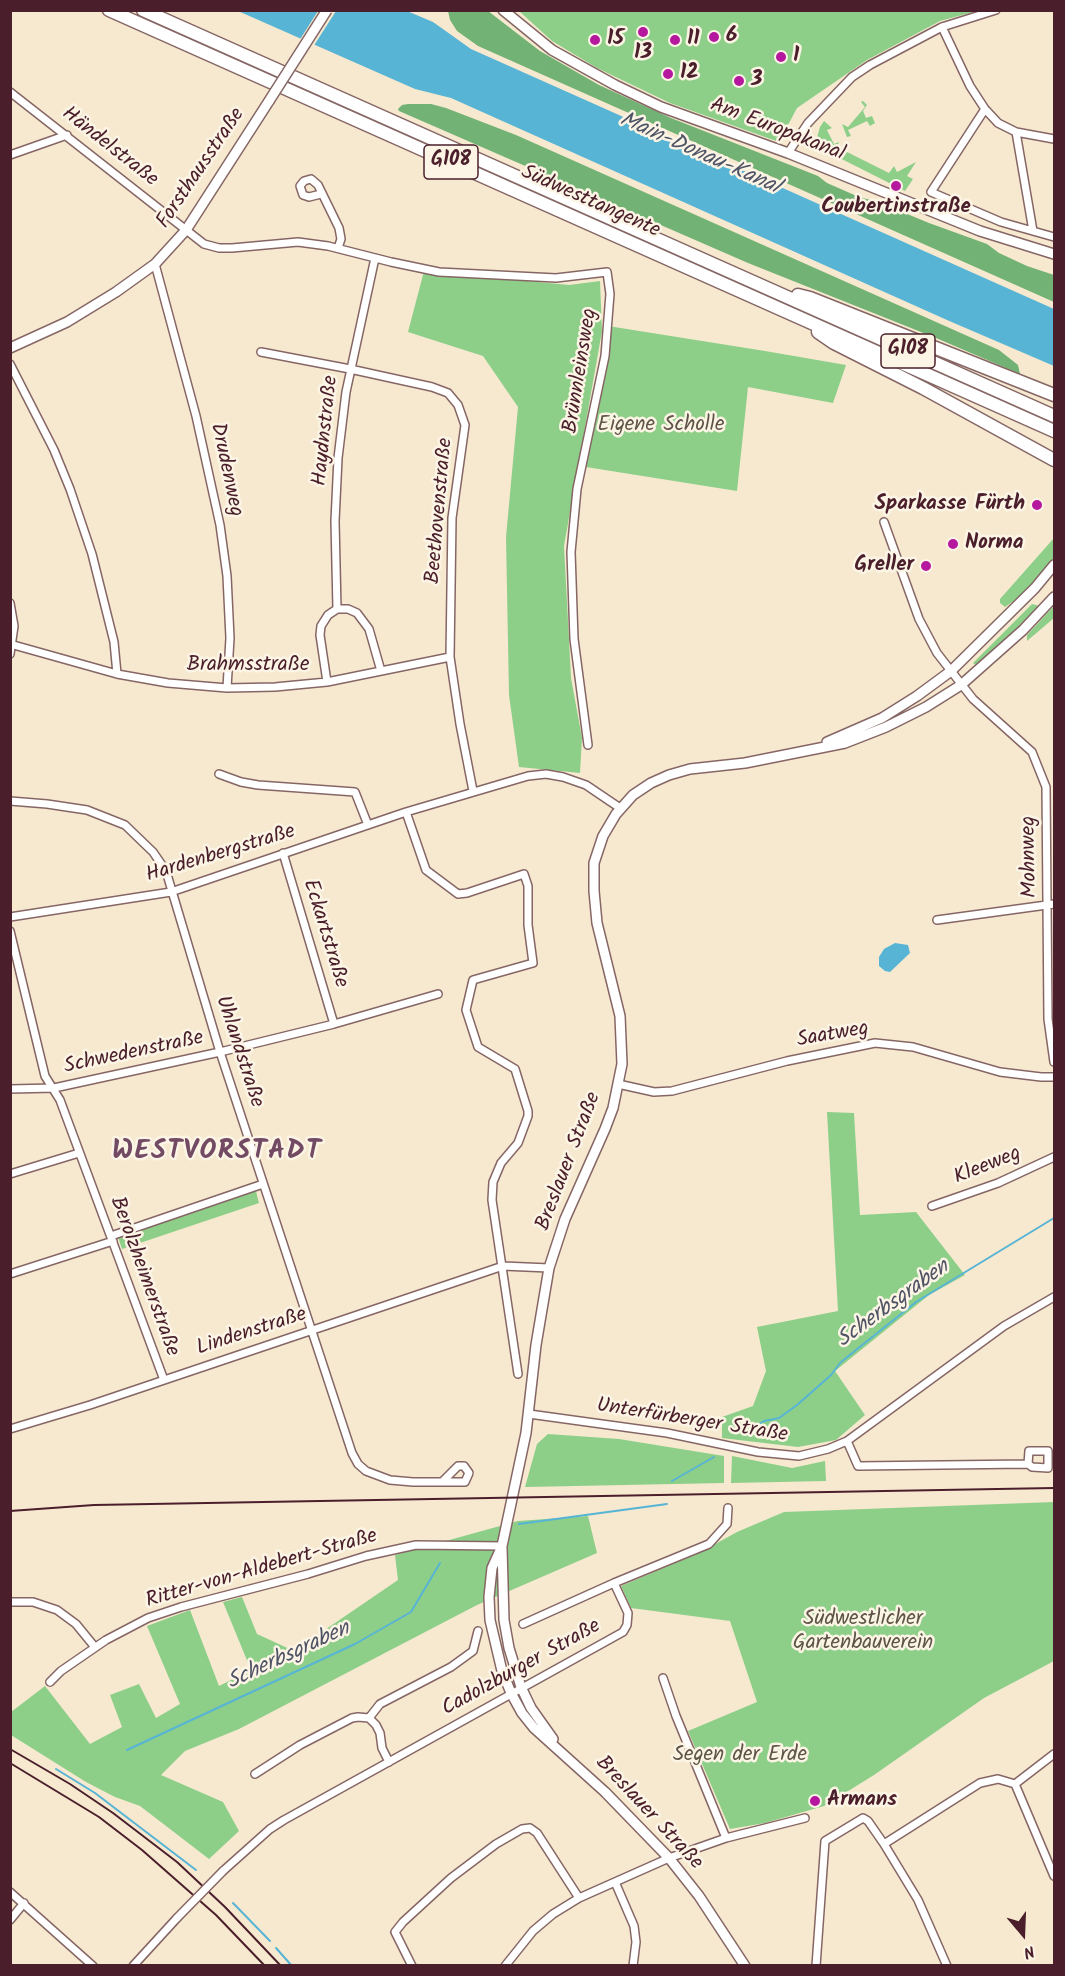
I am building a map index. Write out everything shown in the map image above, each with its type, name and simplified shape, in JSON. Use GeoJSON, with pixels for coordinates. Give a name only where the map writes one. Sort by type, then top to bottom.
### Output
{"type":"FeatureCollection","features":[{"type":"Feature","properties":{"kind":"highway","name":"Südwesttangente"},"geometry":{"type":"LineString","coordinates":[[109,10],[1054,431]]}},
{"type":"Feature","properties":{"kind":"highway","name":"Südwesttangente"},"geometry":{"type":"LineString","coordinates":[[143,10],[1054,416]]}},
{"type":"Feature","properties":{"kind":"highway"},"geometry":{"type":"LineString","coordinates":[[762,285],[810,298],[1054,396]]}},
{"type":"Feature","properties":{"kind":"highway"},"geometry":{"type":"LineString","coordinates":[[792,315],[834,343],[923,388],[1054,460]]}},
{"type":"Feature","properties":{"kind":"main road","name":"Forsthausstraße"},"geometry":{"type":"LineString","coordinates":[[10,348],[76,317],[116,292],[154,264],[186,230],[327,10]]}},
{"type":"Feature","properties":{"kind":"main road","name":"Am Europakanal"},"geometry":{"type":"LineString","coordinates":[[503,10],[552,50],[615,86],[661,107],[788,153],[980,231],[1054,254]]}},
{"type":"Feature","properties":{"kind":"main road","name":"Breslauer Straße"},"geometry":{"type":"LineString","coordinates":[[799,752],[882,718],[917,696],[951,671],[1035,588],[1054,565]]}},
{"type":"Feature","properties":{"kind":"main road","name":"Breslauer Straße"},"geometry":{"type":"LineString","coordinates":[[745,1965],[699,1896],[669,1858],[638,1824],[561,1750],[534,1728],[522,1713],[511,1693],[497,1655],[490,1620],[489,1597],[492,1568],[502,1546],[529,1414],[538,1335],[549,1268],[565,1219],[613,1107],[622,1064],[620,1016],[597,922],[594,863],[603,836],[620,808],[633,795],[669,775],[845,743],[886,727],[926,707],[961,685],[1023,630],[1054,597]]}},
{"type":"Feature","properties":{"kind":"main road","name":"Breslauer Straße"},"geometry":{"type":"LineString","coordinates":[[502,1546],[506,1632],[521,1687],[531,1708],[561,1750]]}},
{"type":"Feature","properties":{"kind":"street"},"geometry":{"type":"LineString","coordinates":[[788,153],[808,123],[852,77],[942,27],[996,10]]}},
{"type":"Feature","properties":{"kind":"street"},"geometry":{"type":"LineString","coordinates":[[942,27],[970,86],[998,123],[1016,132],[1054,139]]}},
{"type":"Feature","properties":{"kind":"street","name":"Händelstraße"},"geometry":{"type":"LineString","coordinates":[[10,92],[186,230]]}},
{"type":"Feature","properties":{"kind":"street"},"geometry":{"type":"LineString","coordinates":[[986,110],[931,192],[1001,222],[1054,237]]}},
{"type":"Feature","properties":{"kind":"street"},"geometry":{"type":"LineString","coordinates":[[1016,132],[1033,231]]}},
{"type":"Feature","properties":{"kind":"street"},"geometry":{"type":"LineString","coordinates":[[10,155],[67,135]]}},
{"type":"Feature","properties":{"kind":"street"},"geometry":{"type":"LineString","coordinates":[[321,194],[339,228],[338,248]]}},
{"type":"Feature","properties":{"kind":"street","name":"Brünnleinsweg"},"geometry":{"type":"LineString","coordinates":[[186,230],[204,244],[219,248],[298,242],[338,248],[439,272],[556,278],[607,272],[610,294],[605,356],[577,489],[571,552],[574,639],[588,745]]}},
{"type":"Feature","properties":{"kind":"street","name":"Haydnstraße"},"geometry":{"type":"LineString","coordinates":[[337,609],[335,521],[338,458],[350,369],[375,258]]}},
{"type":"Feature","properties":{"kind":"street","name":"Drudenweg"},"geometry":{"type":"LineString","coordinates":[[154,264],[193,405],[220,525],[227,576],[230,638],[227,688]]}},
{"type":"Feature","properties":{"kind":"street","name":"Beethovenstraße"},"geometry":{"type":"LineString","coordinates":[[261,352],[432,387],[448,393],[458,405],[465,425],[452,518],[450,657],[473,791]]}},
{"type":"Feature","properties":{"kind":"street"},"geometry":{"type":"LineString","coordinates":[[10,364],[54,450],[70,489],[92,554],[114,642],[117,674]]}},
{"type":"Feature","properties":{"kind":"street"},"geometry":{"type":"LineString","coordinates":[[884,522],[919,619],[937,653],[961,685]]}},
{"type":"Feature","properties":{"kind":"street"},"geometry":{"type":"LineString","coordinates":[[10,603],[14,626],[10,654]]}},
{"type":"Feature","properties":{"kind":"street"},"geometry":{"type":"LineString","coordinates":[[327,682],[320,635],[321,626],[328,615],[337,609],[348,609],[357,613],[369,629],[381,671]]}},
{"type":"Feature","properties":{"kind":"street","name":"Brahmsstraße"},"geometry":{"type":"LineString","coordinates":[[12,644],[117,674],[168,683],[227,688],[275,687],[327,682],[450,657]]}},
{"type":"Feature","properties":{"kind":"street","name":"Mohnweg"},"geometry":{"type":"LineString","coordinates":[[961,685],[973,699],[1032,752],[1050,786],[1052,904],[1048,1019],[1054,1062]]}},
{"type":"Feature","properties":{"kind":"street"},"geometry":{"type":"LineString","coordinates":[[219,774],[258,785],[355,792],[368,825]]}},
{"type":"Feature","properties":{"kind":"street","name":"Hardenbergstraße"},"geometry":{"type":"LineString","coordinates":[[10,917],[171,892],[406,812],[528,776],[546,774],[586,785],[620,808]]}},
{"type":"Feature","properties":{"kind":"street","name":"Uhlandstraße"},"geometry":{"type":"LineString","coordinates":[[10,801],[87,810],[125,825],[153,852],[166,872],[220,1052],[352,1454],[358,1464],[377,1477],[413,1482],[442,1481]]}},
{"type":"Feature","properties":{"kind":"street"},"geometry":{"type":"LineString","coordinates":[[406,812],[426,870],[458,894],[524,874],[528,886],[528,925],[533,963],[473,980],[466,1010],[478,1047],[515,1069],[528,1111],[518,1143],[501,1163],[493,1182],[492,1200],[518,1374]]}},
{"type":"Feature","properties":{"kind":"street","name":"Eckartstraße"},"geometry":{"type":"LineString","coordinates":[[283,854],[334,1024]]}},
{"type":"Feature","properties":{"kind":"street"},"geometry":{"type":"LineString","coordinates":[[937,920],[1052,904]]}},
{"type":"Feature","properties":{"kind":"street","name":"Berolzheimerstraße"},"geometry":{"type":"LineString","coordinates":[[10,931],[45,1076],[60,1100],[164,1380]]}},
{"type":"Feature","properties":{"kind":"street","name":"Schwedenstraße"},"geometry":{"type":"LineString","coordinates":[[10,1089],[54,1088],[220,1052],[334,1024],[438,994]]}},
{"type":"Feature","properties":{"kind":"street","name":"Saatweg"},"geometry":{"type":"LineString","coordinates":[[618,1084],[654,1092],[672,1091],[787,1061],[875,1043],[913,1047],[1000,1072],[1054,1077]]}},
{"type":"Feature","properties":{"kind":"street"},"geometry":{"type":"LineString","coordinates":[[10,1174],[79,1153]]}},
{"type":"Feature","properties":{"kind":"street","name":"Kleeweg"},"geometry":{"type":"LineString","coordinates":[[932,1206],[998,1183],[1054,1157]]}},
{"type":"Feature","properties":{"kind":"street"},"geometry":{"type":"LineString","coordinates":[[10,1274],[263,1184]]}},
{"type":"Feature","properties":{"kind":"street","name":"Lindenstraße"},"geometry":{"type":"LineString","coordinates":[[10,1429],[90,1406],[503,1266],[549,1268]]}},
{"type":"Feature","properties":{"kind":"street","name":"Unterfürberger Straße"},"geometry":{"type":"LineString","coordinates":[[529,1414],[646,1429],[758,1452],[799,1456],[828,1449],[847,1441],[1004,1326],[1054,1297]]}},
{"type":"Feature","properties":{"kind":"street"},"geometry":{"type":"LineString","coordinates":[[847,1441],[858,1466],[1028,1464]]}},
{"type":"Feature","properties":{"kind":"street","name":"Cadolzburger Straße"},"geometry":{"type":"LineString","coordinates":[[523,1624],[709,1544],[727,1524],[728,1508]]}},
{"type":"Feature","properties":{"kind":"street","name":"Ritter-von-Aldebert-Straße"},"geometry":{"type":"LineString","coordinates":[[50,1682],[94,1647],[148,1618],[181,1607],[308,1574],[366,1556],[416,1545],[502,1546]]}},
{"type":"Feature","properties":{"kind":"street","name":"Cadolzburger Straße"},"geometry":{"type":"LineString","coordinates":[[133,1965],[233,1860],[284,1820],[623,1632],[627,1625],[628,1613],[614,1583]]}},
{"type":"Feature","properties":{"kind":"street"},"geometry":{"type":"LineString","coordinates":[[10,1602],[33,1602],[57,1610],[76,1624],[94,1647]]}},
{"type":"Feature","properties":{"kind":"street","name":"Cadolzburger Straße"},"geometry":{"type":"LineString","coordinates":[[369,1718],[380,1704],[451,1667],[473,1651],[478,1631]]}},
{"type":"Feature","properties":{"kind":"street"},"geometry":{"type":"LineString","coordinates":[[663,1678],[676,1716],[726,1838]]}},
{"type":"Feature","properties":{"kind":"street"},"geometry":{"type":"LineString","coordinates":[[255,1774],[300,1745],[352,1718],[369,1718],[376,1725],[380,1733],[382,1748],[389,1762]]}},
{"type":"Feature","properties":{"kind":"street"},"geometry":{"type":"LineString","coordinates":[[1015,1784],[1054,1754]]}},
{"type":"Feature","properties":{"kind":"street"},"geometry":{"type":"LineString","coordinates":[[884,1844],[980,1783],[998,1779],[1015,1784]]}},
{"type":"Feature","properties":{"kind":"street"},"geometry":{"type":"LineString","coordinates":[[1015,1784],[1054,1876]]}},
{"type":"Feature","properties":{"kind":"street"},"geometry":{"type":"LineString","coordinates":[[505,1965],[533,1931],[553,1914],[579,1898],[669,1858],[726,1838],[806,1818]]}},
{"type":"Feature","properties":{"kind":"street"},"geometry":{"type":"LineString","coordinates":[[816,1965],[825,1840],[863,1818],[884,1844],[918,1900],[947,1965]]}},
{"type":"Feature","properties":{"kind":"street"},"geometry":{"type":"LineString","coordinates":[[412,1965],[395,1932],[412,1912],[451,1878],[496,1844],[522,1829],[530,1828],[537,1833],[579,1898]]}},
{"type":"Feature","properties":{"kind":"street"},"geometry":{"type":"LineString","coordinates":[[615,1882],[634,1926],[636,1942],[633,1965]]}},
{"type":"Feature","properties":{"kind":"street"},"geometry":{"type":"LineString","coordinates":[[10,1892],[93,1965]]}},
{"type":"Feature","properties":{"kind":"street"},"geometry":{"type":"LineString","coordinates":[[10,1920],[24,1903]]}},
{"type":"Feature","properties":{"kind":"green space"},"geometry":{"type":"Polygon","coordinates":[[[448,11],[488,11],[540,51],[599,85],[671,118],[818,176],[827,183],[859,197],[878,202],[987,244],[999,253],[1027,266],[1054,275],[1054,302],[478,46],[457,31],[450,20],[448,11]]]}},
{"type":"Feature","properties":{"kind":"green space"},"geometry":{"type":"Polygon","coordinates":[[[519,11],[977,11],[940,21],[867,60],[797,108],[779,142],[670,103],[597,68],[552,41],[519,11]]]}},
{"type":"Feature","properties":{"kind":"green space"},"geometry":{"type":"Polygon","coordinates":[[[861,102],[867,105],[863,111],[866,118],[872,116],[875,123],[870,126],[867,121],[848,130],[851,136],[847,137],[842,124],[848,127],[865,107],[861,102]]]}},
{"type":"Feature","properties":{"kind":"green space"},"geometry":{"type":"Polygon","coordinates":[[[431,104],[446,108],[516,135],[999,350],[1018,365],[1020,374],[748,263],[399,111],[402,105],[431,104]]]}},
{"type":"Feature","properties":{"kind":"green space"},"geometry":{"type":"Polygon","coordinates":[[[824,121],[832,128],[827,130],[834,144],[839,142],[837,147],[889,173],[894,166],[897,172],[916,162],[907,176],[913,179],[905,191],[820,148],[816,141],[824,121]]]}},
{"type":"Feature","properties":{"kind":"green space"},"geometry":{"type":"Polygon","coordinates":[[[424,271],[569,285],[600,281],[602,331],[564,546],[571,678],[582,738],[580,773],[519,767],[509,695],[506,537],[518,407],[483,356],[408,332],[424,271]]]}},
{"type":"Feature","properties":{"kind":"green space","name":"Eigene Scholle"},"geometry":{"type":"Polygon","coordinates":[[[608,326],[846,365],[833,403],[748,387],[737,491],[586,467],[608,326]]]}},
{"type":"Feature","properties":{"kind":"green space"},"geometry":{"type":"Polygon","coordinates":[[[1054,538],[1054,558],[1021,596],[1005,607],[1000,603],[1000,599],[1054,538]]]}},
{"type":"Feature","properties":{"kind":"green space"},"geometry":{"type":"Polygon","coordinates":[[[1032,604],[1040,606],[977,666],[973,663],[1032,604]]]}},
{"type":"Feature","properties":{"kind":"green space"},"geometry":{"type":"Polygon","coordinates":[[[1054,606],[1054,618],[1027,641],[1027,635],[1054,606]]]}},
{"type":"Feature","properties":{"kind":"green space"},"geometry":{"type":"Polygon","coordinates":[[[827,1112],[854,1113],[860,1215],[916,1212],[965,1275],[929,1295],[835,1371],[865,1415],[836,1440],[798,1447],[722,1438],[722,1417],[753,1406],[766,1371],[757,1327],[838,1311],[827,1112]]]}},
{"type":"Feature","properties":{"kind":"green space"},"geometry":{"type":"Polygon","coordinates":[[[256,1191],[259,1203],[122,1249],[118,1237],[256,1191]]]}},
{"type":"Feature","properties":{"kind":"green space"},"geometry":{"type":"Polygon","coordinates":[[[548,1434],[619,1439],[724,1456],[724,1483],[525,1487],[537,1444],[548,1434]]]}},
{"type":"Feature","properties":{"kind":"green space"},"geometry":{"type":"Polygon","coordinates":[[[732,1456],[792,1468],[825,1461],[826,1481],[731,1483],[732,1456]]]}},
{"type":"Feature","properties":{"kind":"green space","name":"Südwestlicher Gartenbauverein"},"geometry":{"type":"Polygon","coordinates":[[[1054,1502],[1054,1661],[984,1698],[874,1775],[824,1806],[765,1823],[730,1829],[688,1731],[757,1702],[730,1621],[631,1608],[621,1586],[699,1553],[737,1532],[784,1512],[1054,1502]]]}},
{"type":"Feature","properties":{"kind":"green space"},"geometry":{"type":"Polygon","coordinates":[[[588,1516],[597,1553],[477,1605],[239,1729],[185,1751],[161,1775],[223,1802],[239,1831],[209,1859],[140,1806],[115,1797],[86,1782],[11,1735],[11,1712],[45,1686],[90,1744],[122,1727],[110,1695],[139,1684],[156,1718],[180,1704],[147,1626],[190,1610],[219,1686],[251,1670],[223,1602],[242,1597],[257,1634],[294,1651],[398,1580],[395,1555],[518,1521],[588,1516]]]}},
{"type":"Feature","properties":{"kind":"water","name":"Main-Donau-Kanal"},"geometry":{"type":"Polygon","coordinates":[[[238,11],[407,11],[433,22],[471,49],[1054,309],[1054,366],[451,98],[415,89],[238,11]]]}},
{"type":"Feature","properties":{"kind":"water"},"geometry":{"type":"Polygon","coordinates":[[[895,943],[908,945],[910,953],[890,972],[885,971],[879,966],[879,957],[884,949],[895,943]]]}},
{"type":"Feature","properties":{"kind":"pier"},"geometry":{"type":"Polygon","coordinates":[[[318,11],[336,11],[313,47],[299,41],[318,11]]]}},
{"type":"Feature","properties":{"kind":"waterway","name":"Scherbsgraben"},"geometry":{"type":"LineString","coordinates":[[758,1425],[764,1421],[779,1418],[797,1405],[831,1375],[841,1362],[916,1302],[1054,1218]]}},
{"type":"Feature","properties":{"kind":"waterway","name":"Scherbsgraben"},"geometry":{"type":"LineString","coordinates":[[672,1481],[714,1457]]}},
{"type":"Feature","properties":{"kind":"waterway","name":"Scherbsgraben"},"geometry":{"type":"LineString","coordinates":[[519,1524],[667,1504]]}},
{"type":"Feature","properties":{"kind":"waterway","name":"Scherbsgraben"},"geometry":{"type":"LineString","coordinates":[[127,1750],[355,1644],[411,1612],[440,1563]]}},
{"type":"Feature","properties":{"kind":"waterway"},"geometry":{"type":"LineString","coordinates":[[56,1769],[95,1793],[196,1870]]}},
{"type":"Feature","properties":{"kind":"waterway"},"geometry":{"type":"LineString","coordinates":[[233,1903],[270,1941]]}},
{"type":"Feature","properties":{"kind":"waterway"},"geometry":{"type":"LineString","coordinates":[[276,1948],[292,1966]]}},
{"type":"Feature","properties":{"kind":"railway"},"geometry":{"type":"LineString","coordinates":[[10,1511],[94,1505],[1054,1488]]}},
{"type":"Feature","properties":{"kind":"railway"},"geometry":{"type":"LineString","coordinates":[[10,1749],[70,1784],[113,1813],[177,1862],[225,1907],[281,1966]]}},
{"type":"Feature","properties":{"kind":"railway"},"geometry":{"type":"LineString","coordinates":[[10,1763],[99,1817],[142,1850],[216,1915],[265,1966]]}},
{"type":"Feature","properties":{"kind":"place","name":"13"},"geometry":{"type":"Point","coordinates":[643,32]}},
{"type":"Feature","properties":{"kind":"place","name":"6"},"geometry":{"type":"Point","coordinates":[714,37]}},
{"type":"Feature","properties":{"kind":"place","name":"15"},"geometry":{"type":"Point","coordinates":[595,40]}},
{"type":"Feature","properties":{"kind":"place","name":"11"},"geometry":{"type":"Point","coordinates":[675,40]}},
{"type":"Feature","properties":{"kind":"place","name":"1"},"geometry":{"type":"Point","coordinates":[781,57]}},
{"type":"Feature","properties":{"kind":"place","name":"12"},"geometry":{"type":"Point","coordinates":[668,74]}},
{"type":"Feature","properties":{"kind":"place","name":"3"},"geometry":{"type":"Point","coordinates":[739,81]}},
{"type":"Feature","properties":{"kind":"place","name":"Coubertinstraße"},"geometry":{"type":"Point","coordinates":[896,186]}},
{"type":"Feature","properties":{"kind":"place","name":"Sparkasse Fürth"},"geometry":{"type":"Point","coordinates":[1037,505]}},
{"type":"Feature","properties":{"kind":"place","name":"Norma"},"geometry":{"type":"Point","coordinates":[953,544]}},
{"type":"Feature","properties":{"kind":"place","name":"Greller"},"geometry":{"type":"Point","coordinates":[926,566]}},
{"type":"Feature","properties":{"kind":"place","name":"Armans"},"geometry":{"type":"Point","coordinates":[815,1801]}},
{"type":"Feature","properties":{"kind":"district","name":"WESTVORSTADT"},"geometry":{"type":"Point","coordinates":[217,1153]}},
{"type":"Feature","properties":{"kind":"park label","name":"Segen der Erde"},"geometry":{"type":"Point","coordinates":[740,1756]}}]}
